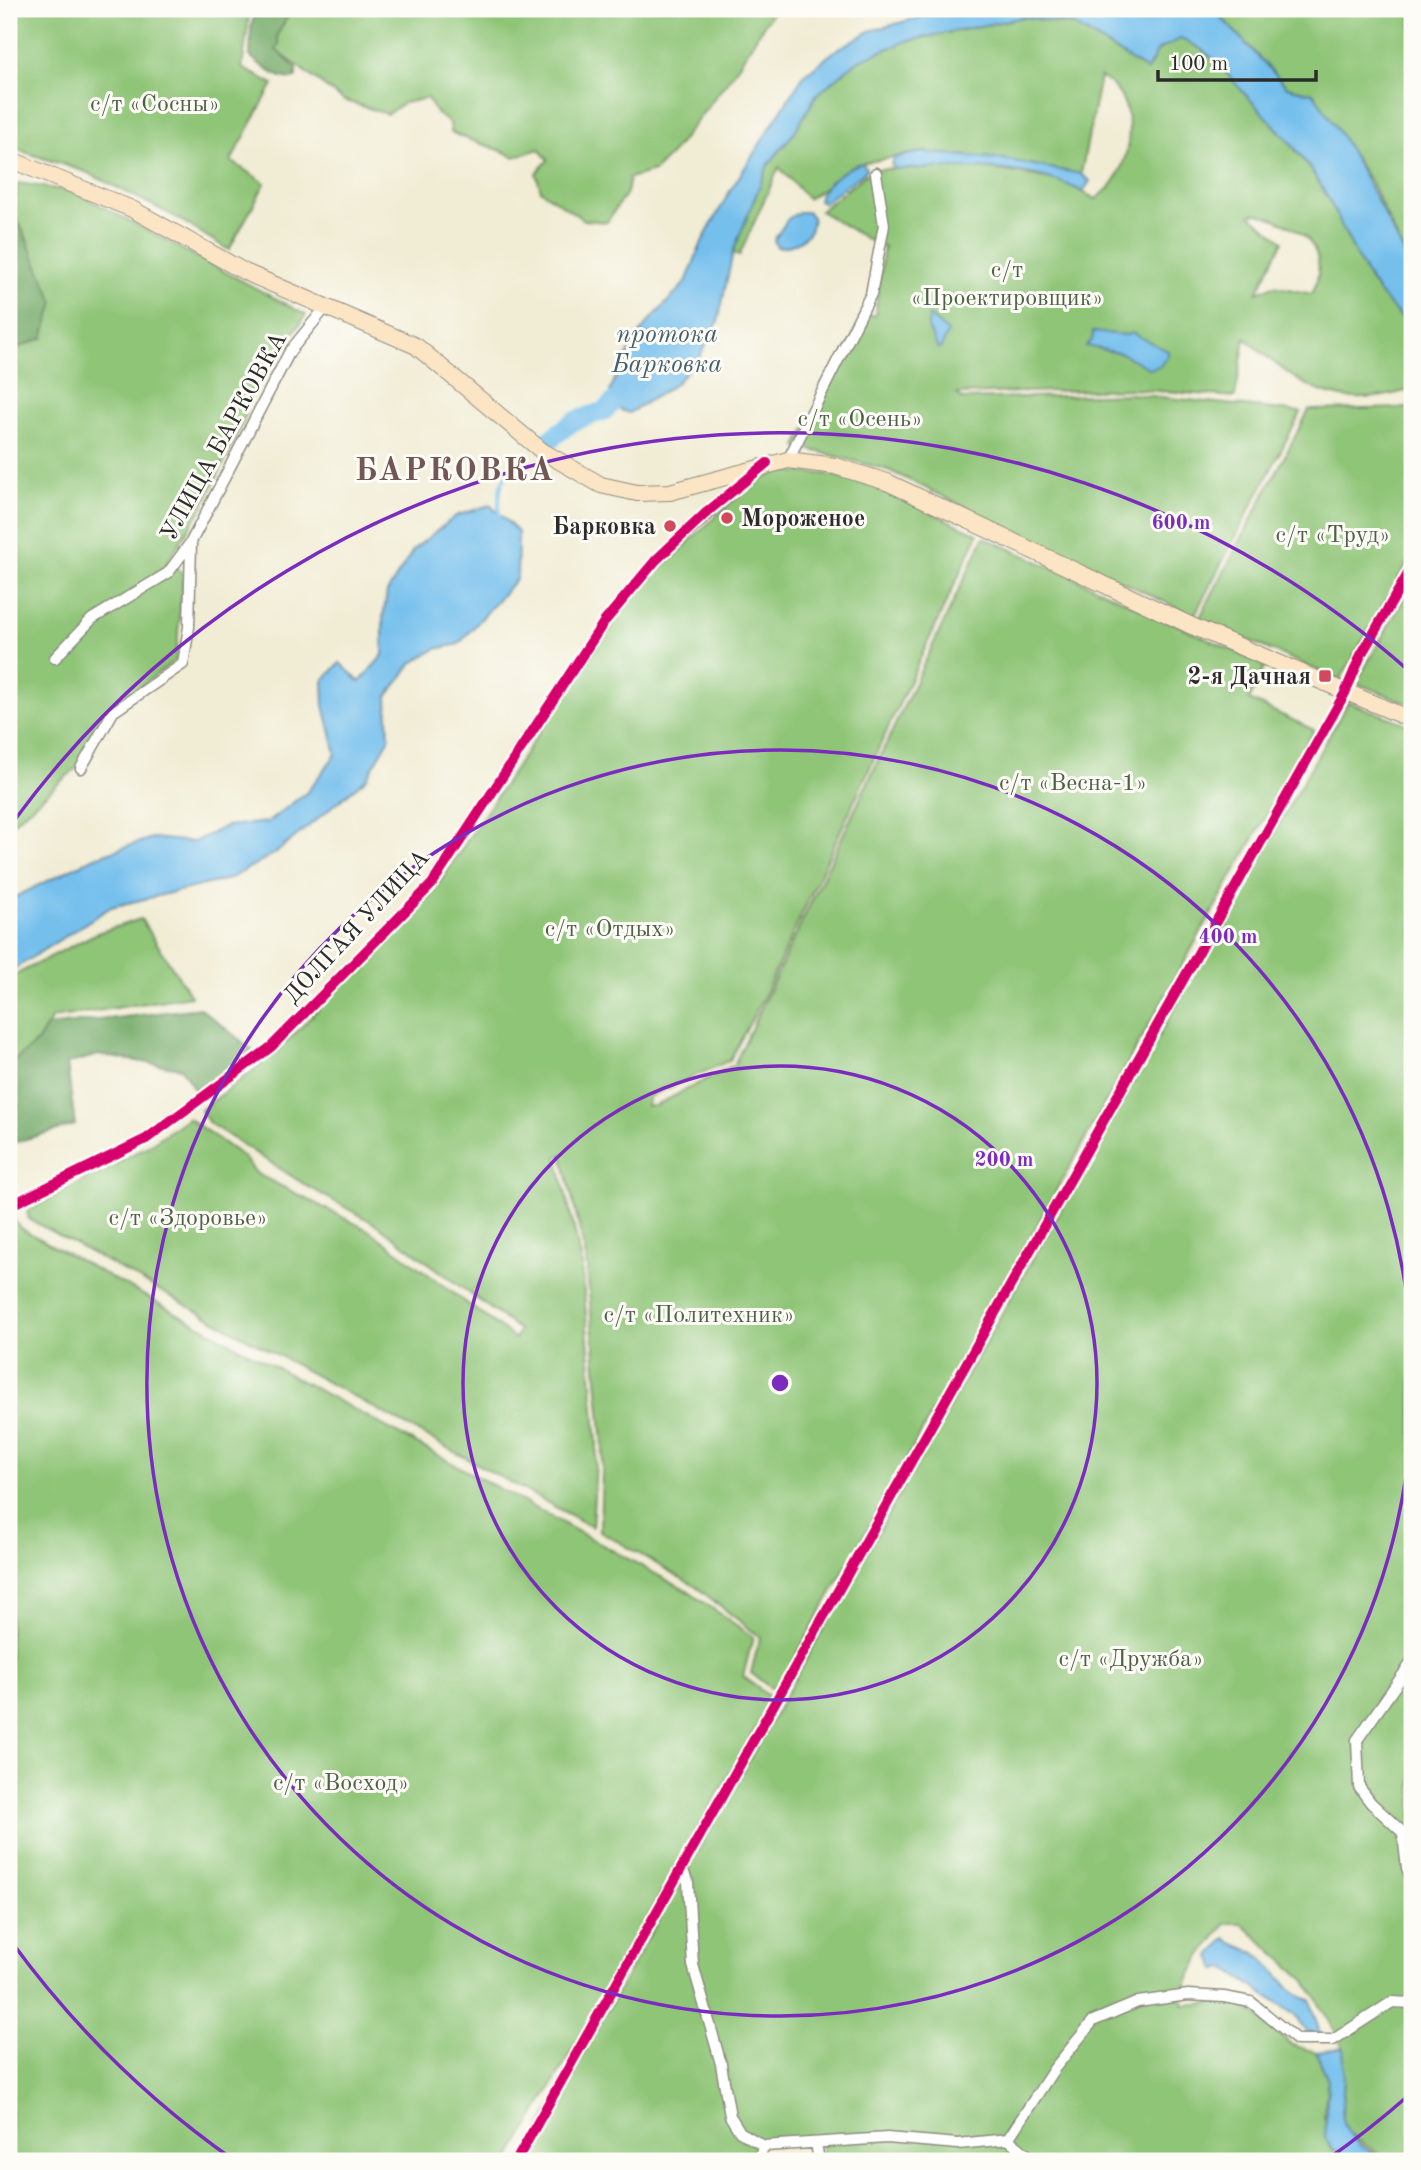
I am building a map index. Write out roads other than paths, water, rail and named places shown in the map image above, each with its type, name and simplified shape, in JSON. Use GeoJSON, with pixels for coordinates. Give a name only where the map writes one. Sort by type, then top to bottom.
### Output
{"type":"FeatureCollection","features":[{"type":"Feature","properties":{"kind":"main road"},"geometry":{"type":"LineString","coordinates":[[9,159],[132,209],[245,272],[416,346],[542,451],[601,485],[637,493],[670,492],[767,463],[788,460],[835,466],[887,482],[1170,616],[1412,720]]}},
{"type":"Feature","properties":{"kind":"street"},"geometry":{"type":"LineString","coordinates":[[788,460],[871,294],[884,225],[876,173]]}},
{"type":"Feature","properties":{"kind":"street","name":"УЛИЦА БАРКОВКА"},"geometry":{"type":"LineString","coordinates":[[55,658],[92,619],[168,573],[191,542],[290,351],[325,307]]}},
{"type":"Feature","properties":{"kind":"street","name":"ДОЛГАЯ УЛИЦА"},"geometry":{"type":"LineString","coordinates":[[9,1206],[146,1139],[271,1048],[432,884],[604,622],[648,571],[707,512],[767,463]]}},
{"type":"Feature","properties":{"kind":"street"},"geometry":{"type":"LineString","coordinates":[[81,768],[113,712],[183,664],[190,627],[191,542]]}},
{"type":"Feature","properties":{"kind":"street"},"geometry":{"type":"LineString","coordinates":[[516,2161],[1345,693],[1361,655],[1412,567]]}},
{"type":"Feature","properties":{"kind":"street"},"geometry":{"type":"LineString","coordinates":[[1412,1662],[1357,1740],[1359,1787],[1407,1838],[1407,1868],[1412,1881]]}},
{"type":"Feature","properties":{"kind":"street"},"geometry":{"type":"LineString","coordinates":[[682,1869],[688,1882],[693,1965],[721,2064],[730,2116],[740,2132],[764,2146],[887,2138],[958,2144],[1008,2138],[1035,2161]]}},
{"type":"Feature","properties":{"kind":"street"},"geometry":{"type":"LineString","coordinates":[[1008,2138],[1054,2070],[1093,2021],[1138,2002],[1188,1996],[1251,2002],[1297,2040],[1333,2040],[1392,2002],[1412,2003]]}},
{"type":"Feature","properties":{"kind":"street"},"geometry":{"type":"LineString","coordinates":[[816,2143],[819,2161]]}},
{"type":"Feature","properties":{"kind":"street"},"geometry":{"type":"LineString","coordinates":[[757,2161],[764,2146]]}},
{"type":"Feature","properties":{"kind":"water","name":"протока Барковка"},"geometry":{"type":"Polygon","coordinates":[[[950,9],[1205,9],[1218,14],[1287,87],[1313,93],[1340,133],[1408,261],[1412,263],[1412,326],[1382,297],[1371,282],[1320,183],[1300,155],[1208,54],[1180,39],[1158,50],[1147,70],[1074,25],[1024,17],[907,41],[859,60],[817,94],[794,133],[768,165],[733,252],[718,322],[698,359],[674,385],[629,413],[620,410],[610,391],[621,365],[645,326],[686,282],[702,242],[730,191],[803,76],[836,50],[870,31],[950,9]]]}},
{"type":"Feature","properties":{"kind":"water"},"geometry":{"type":"Polygon","coordinates":[[[920,152],[1003,159],[1081,174],[1090,181],[1083,192],[1061,182],[1015,171],[967,168],[896,169],[891,164],[895,158],[920,152]]]}},
{"type":"Feature","properties":{"kind":"water"},"geometry":{"type":"Polygon","coordinates":[[[862,163],[867,170],[823,203],[819,200],[824,188],[836,177],[862,163]]]}},
{"type":"Feature","properties":{"kind":"water"},"geometry":{"type":"Polygon","coordinates":[[[799,212],[808,212],[812,217],[810,230],[802,240],[777,247],[774,240],[788,219],[799,212]]]}},
{"type":"Feature","properties":{"kind":"water"},"geometry":{"type":"Polygon","coordinates":[[[929,316],[948,332],[938,349],[928,328],[929,316]]]}},
{"type":"Feature","properties":{"kind":"water"},"geometry":{"type":"Polygon","coordinates":[[[1093,332],[1127,335],[1132,333],[1168,351],[1168,355],[1160,366],[1150,369],[1123,354],[1086,346],[1092,340],[1093,332]]]}},
{"type":"Feature","properties":{"kind":"water"},"geometry":{"type":"Polygon","coordinates":[[[490,505],[518,532],[517,578],[459,644],[436,649],[411,664],[387,697],[389,740],[366,779],[277,852],[229,879],[111,907],[9,972],[9,900],[95,857],[152,838],[194,842],[226,826],[268,822],[307,792],[336,754],[324,705],[323,681],[340,663],[360,682],[383,655],[383,617],[387,592],[414,549],[456,516],[490,505]]]}},
{"type":"Feature","properties":{"kind":"water"},"geometry":{"type":"Polygon","coordinates":[[[1225,1938],[1260,1956],[1290,1988],[1310,2000],[1320,2034],[1307,2032],[1295,2015],[1225,1968],[1216,1970],[1211,1956],[1225,1938]]]}},
{"type":"Feature","properties":{"kind":"water"},"geometry":{"type":"Polygon","coordinates":[[[1343,2048],[1342,2101],[1346,2127],[1353,2139],[1388,2161],[1357,2161],[1332,2149],[1325,2138],[1328,2080],[1316,2052],[1343,2048]]]}},
{"type":"Feature","properties":{"kind":"waterway"},"geometry":{"type":"LineString","coordinates":[[548,441],[574,421],[604,411],[633,384]]}},
{"type":"Feature","properties":{"kind":"waterway"},"geometry":{"type":"LineString","coordinates":[[499,517],[502,483],[510,471],[526,457]]}},
{"type":"Feature","properties":{"kind":"place","name":"Мороженое"},"geometry":{"type":"Point","coordinates":[727,518]}},
{"type":"Feature","properties":{"kind":"place","name":"Барковка"},"geometry":{"type":"Point","coordinates":[670,526]}},
{"type":"Feature","properties":{"kind":"place","name":"2-я Дачная"},"geometry":{"type":"Point","coordinates":[1325,676]}},
{"type":"Feature","properties":{"kind":"district","name":"БАРКОВКА"},"geometry":{"type":"Point","coordinates":[455,469]}},
{"type":"Feature","properties":{"kind":"park label","name":"с/т «Сосны»"},"geometry":{"type":"Point","coordinates":[155,103]}},
{"type":"Feature","properties":{"kind":"park label","name":"с/т «Проектировщик»"},"geometry":{"type":"Point","coordinates":[1007,283]}},
{"type":"Feature","properties":{"kind":"park label","name":"с/т «Осень»"},"geometry":{"type":"Point","coordinates":[860,418]}},
{"type":"Feature","properties":{"kind":"park label","name":"с/т «Труд»"},"geometry":{"type":"Point","coordinates":[1333,534]}},
{"type":"Feature","properties":{"kind":"park label","name":"с/т «Весна-1»"},"geometry":{"type":"Point","coordinates":[1073,782]}},
{"type":"Feature","properties":{"kind":"park label","name":"с/т «Отдых»"},"geometry":{"type":"Point","coordinates":[610,928]}},
{"type":"Feature","properties":{"kind":"park label","name":"с/т «Здоровье»"},"geometry":{"type":"Point","coordinates":[188,1217]}},
{"type":"Feature","properties":{"kind":"park label","name":"с/т «Политехник»"},"geometry":{"type":"Point","coordinates":[699,1314]}},
{"type":"Feature","properties":{"kind":"park label","name":"с/т «Дружба»"},"geometry":{"type":"Point","coordinates":[1131,1658]}},
{"type":"Feature","properties":{"kind":"park label","name":"с/т «Восход»"},"geometry":{"type":"Point","coordinates":[341,1782]}}]}
